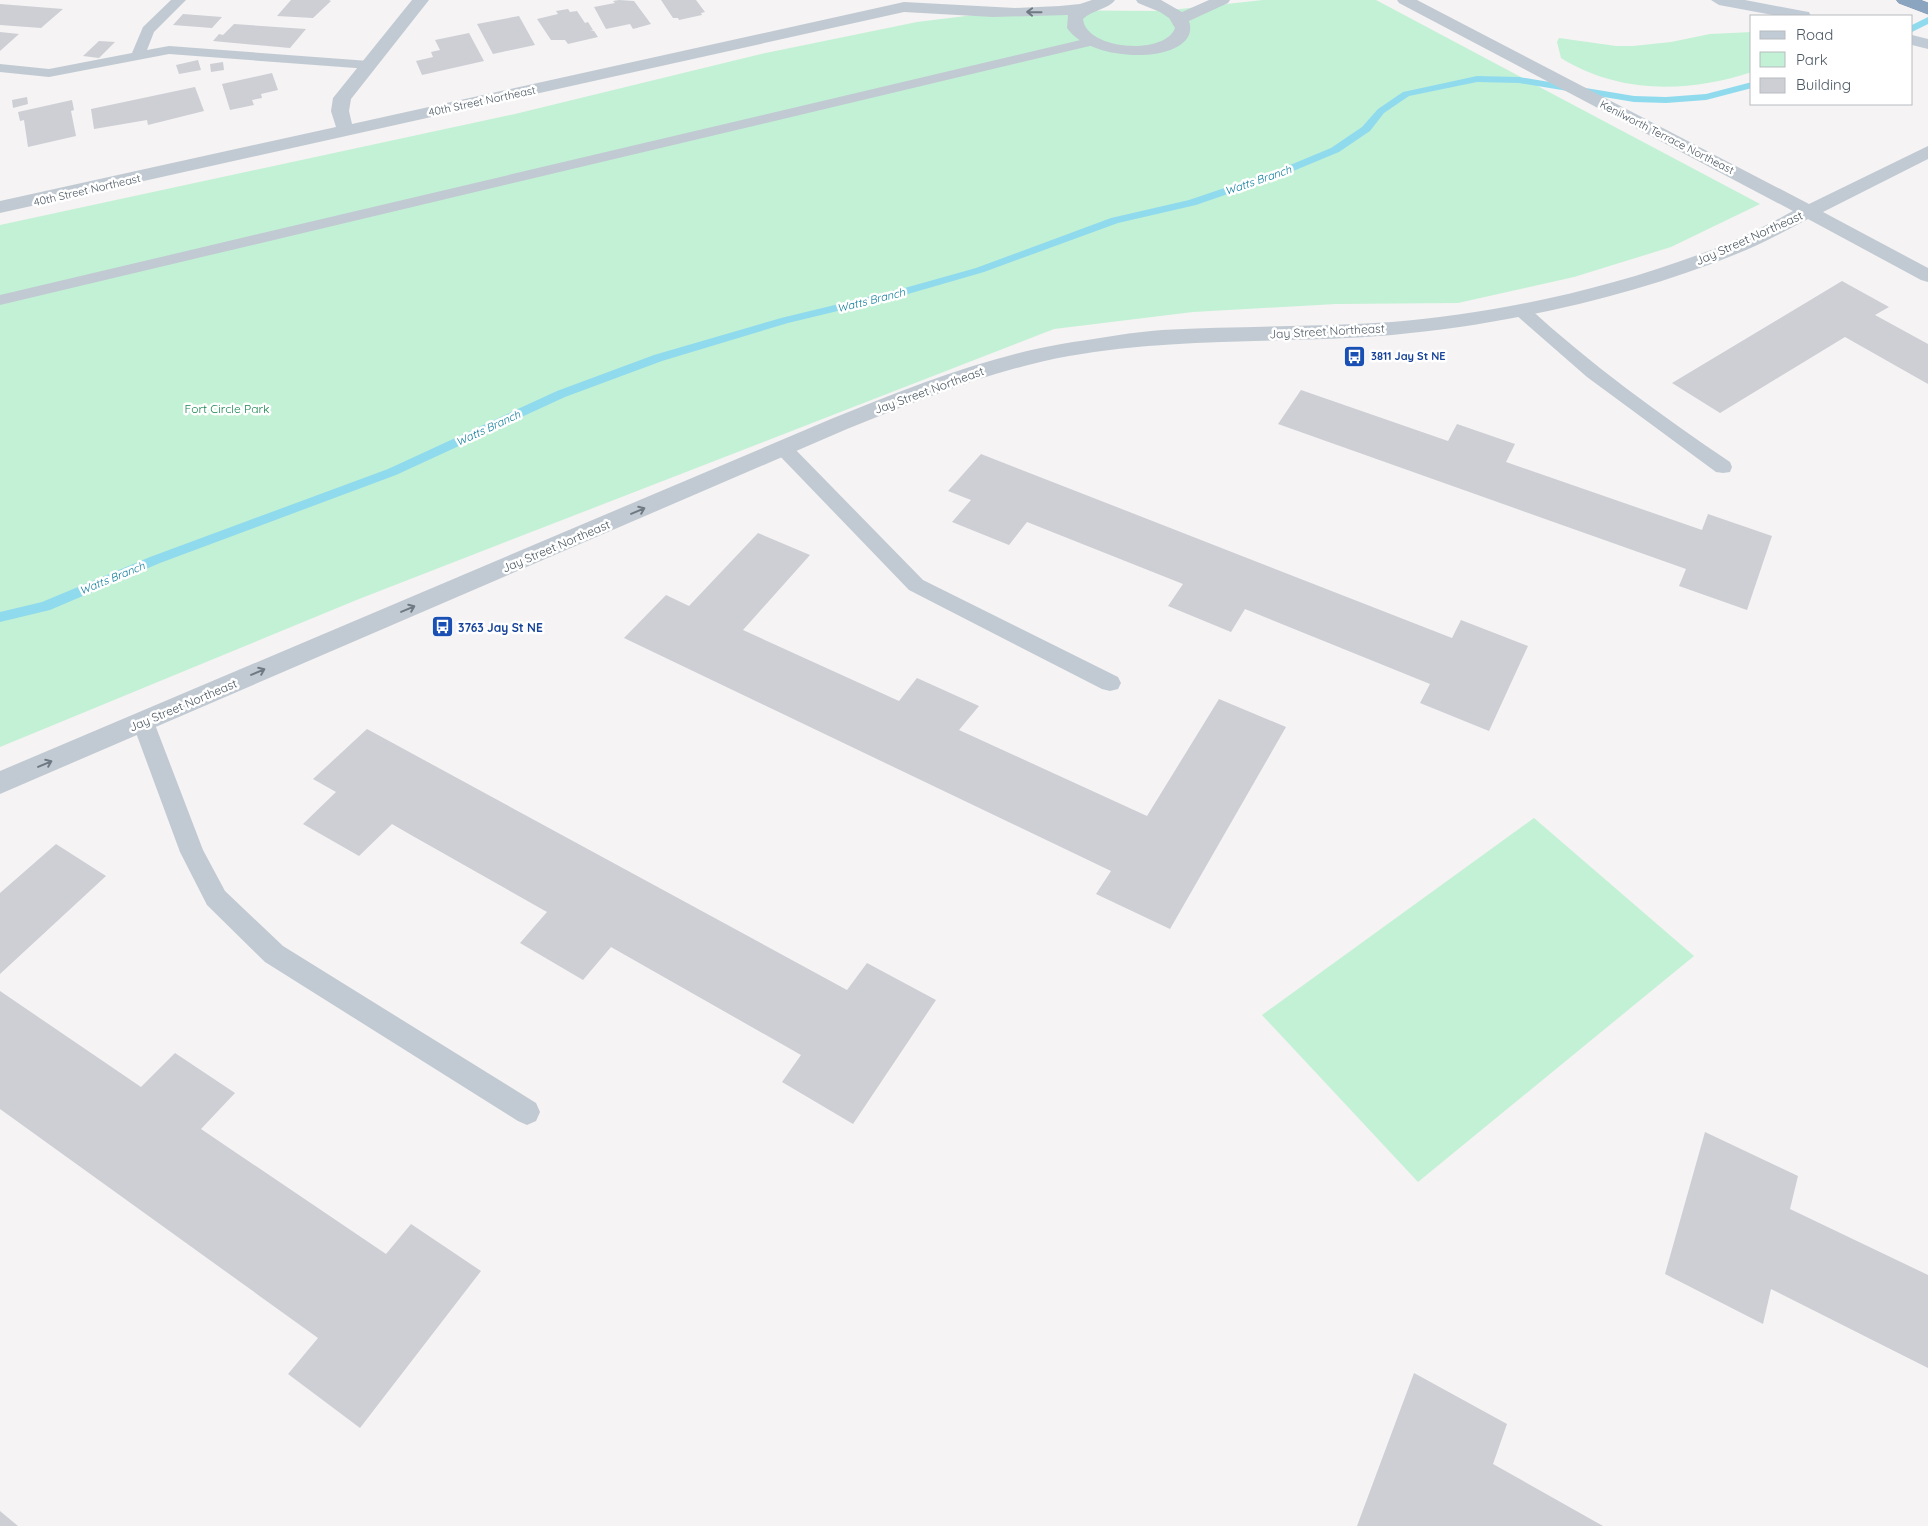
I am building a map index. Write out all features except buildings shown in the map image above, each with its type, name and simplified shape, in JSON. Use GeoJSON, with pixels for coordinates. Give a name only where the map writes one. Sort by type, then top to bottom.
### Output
{"type":"FeatureCollection","features":[{"type":"Feature","properties":{"kind":"highway"},"geometry":{"type":"LineString","coordinates":[[1905,0],[1928,9]]}},
{"type":"Feature","properties":{"kind":"main road"},"geometry":{"type":"LineString","coordinates":[[1719,0],[1798,15]]}},
{"type":"Feature","properties":{"kind":"main road"},"geometry":{"type":"LineString","coordinates":[[1913,40],[1928,44]]}},
{"type":"Feature","properties":{"kind":"street"},"geometry":{"type":"LineString","coordinates":[[346,131],[339,115],[340,103],[421,0]]}},
{"type":"Feature","properties":{"kind":"street","name":"40th Street Northeast"},"geometry":{"type":"LineString","coordinates":[[965,12],[1062,12],[1082,9],[1108,0]]}},
{"type":"Feature","properties":{"kind":"street"},"geometry":{"type":"LineString","coordinates":[[1180,19],[1222,0]]}},
{"type":"Feature","properties":{"kind":"street","name":"Kenilworth Terrace Northeast"},"geometry":{"type":"LineString","coordinates":[[1405,0],[1928,276]]}},
{"type":"Feature","properties":{"kind":"street"},"geometry":{"type":"LineString","coordinates":[[1056,31],[1084,38],[1120,51],[1156,49],[1170,44],[1179,36],[1183,27],[1180,19],[1172,11],[1157,1]]}},
{"type":"Feature","properties":{"kind":"street","name":"40th Street Northeast"},"geometry":{"type":"LineString","coordinates":[[0,208],[905,3],[965,12],[1039,28]]}},
{"type":"Feature","properties":{"kind":"street"},"geometry":{"type":"LineString","coordinates":[[1082,9],[1076,17],[1074,26],[1084,38]]}},
{"type":"Feature","properties":{"kind":"street","name":"Jay Street Northeast"},"geometry":{"type":"LineString","coordinates":[[0,783],[783,448],[941,384],[1027,358],[1071,349],[1161,337],[1302,334],[1395,328],[1521,310],[1578,298],[1663,274],[1739,246],[1928,152]]}},
{"type":"Feature","properties":{"kind":"lane"},"geometry":{"type":"LineString","coordinates":[[138,56],[148,30],[179,0]]}},
{"type":"Feature","properties":{"kind":"lane"},"geometry":{"type":"LineString","coordinates":[[0,300],[1084,38]]}},
{"type":"Feature","properties":{"kind":"lane"},"geometry":{"type":"LineString","coordinates":[[0,68],[49,73],[169,50],[369,64]]}},
{"type":"Feature","properties":{"kind":"lane"},"geometry":{"type":"LineString","coordinates":[[1521,310],[1561,348],[1723,467]]}},
{"type":"Feature","properties":{"kind":"lane"},"geometry":{"type":"LineString","coordinates":[[783,448],[916,585],[1110,683]]}},
{"type":"Feature","properties":{"kind":"lane"},"geometry":{"type":"LineString","coordinates":[[143,722],[192,852],[216,898],[274,954],[527,1112]]}},
{"type":"Feature","properties":{"kind":"green space","name":"Fort Circle Park"},"geometry":{"type":"Polygon","coordinates":[[[1263,0],[1376,0],[1760,204],[1671,247],[1574,277],[1458,303],[1336,304],[1193,312],[1054,329],[359,599],[0,747],[0,225],[515,114],[761,54],[917,22],[1015,10],[1162,11],[1263,0]]]}},
{"type":"Feature","properties":{"kind":"green space"},"geometry":{"type":"Polygon","coordinates":[[[1750,32],[1750,73],[1703,84],[1654,86],[1630,84],[1583,70],[1561,58],[1557,42],[1559,38],[1616,46],[1633,46],[1671,42],[1710,34],[1750,32]]]}},
{"type":"Feature","properties":{"kind":"green space"},"geometry":{"type":"Polygon","coordinates":[[[1534,818],[1694,956],[1418,1182],[1262,1015],[1534,818]]]}},
{"type":"Feature","properties":{"kind":"waterway","name":"Watts Branch"},"geometry":{"type":"LineString","coordinates":[[1913,28],[1928,20]]}},
{"type":"Feature","properties":{"kind":"waterway","name":"Watts Branch"},"geometry":{"type":"LineString","coordinates":[[0,617],[45,606],[155,560],[392,472],[561,394],[658,358],[785,320],[904,292],[980,270],[1115,220],[1192,203],[1282,172],[1335,150],[1366,129],[1381,111],[1406,94],[1477,79],[1519,80],[1634,99],[1666,100],[1706,97],[1750,86]]}},
{"type":"Feature","properties":{"kind":"place","name":"3811 Jay St NE"},"geometry":{"type":"Point","coordinates":[1355,356]}},
{"type":"Feature","properties":{"kind":"place","name":"3763 Jay St NE"},"geometry":{"type":"Point","coordinates":[442,627]}}]}
